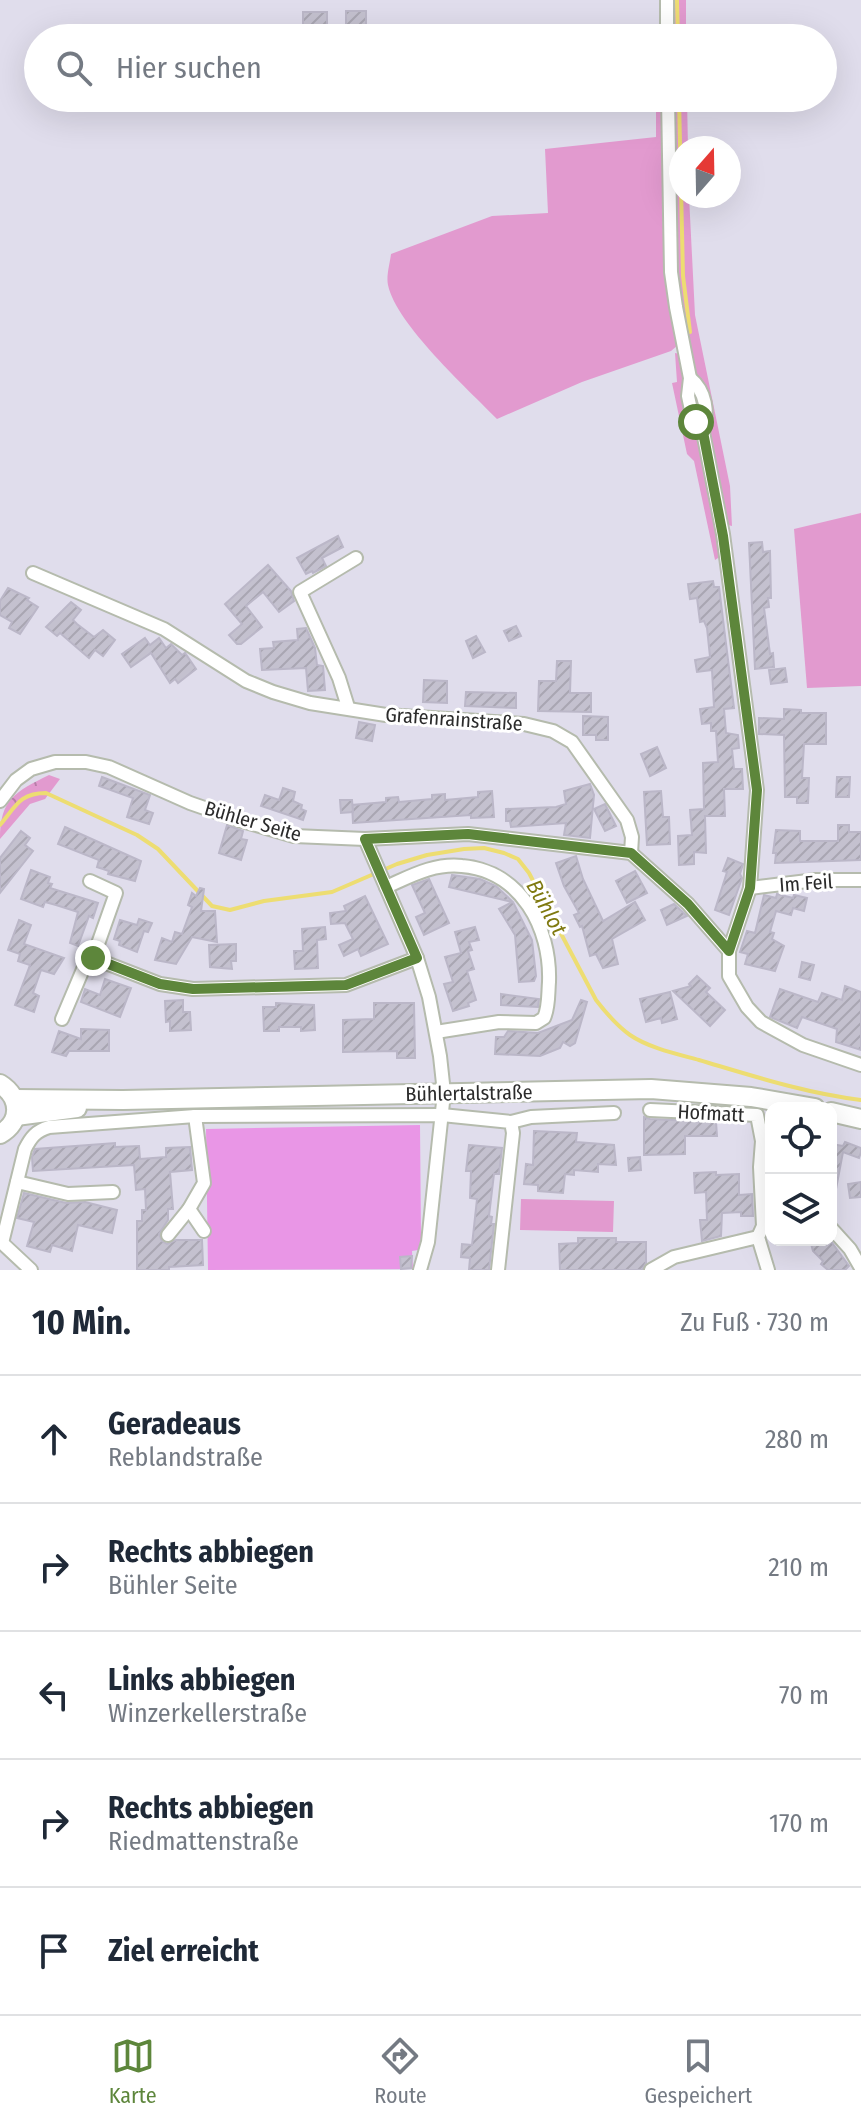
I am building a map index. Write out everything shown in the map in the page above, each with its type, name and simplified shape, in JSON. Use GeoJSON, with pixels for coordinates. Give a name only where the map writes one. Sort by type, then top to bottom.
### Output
{"type":"FeatureCollection","features":[{"type":"Feature","properties":{"kind":"main road","name":"Bühlertalstraße"},"geometry":{"type":"LineString","coordinates":[[7,1091],[123,1100],[651,1089],[736,1095],[779,1102]]}},
{"type":"Feature","properties":{"kind":"main road"},"geometry":{"type":"LineString","coordinates":[[0,1134],[12,1125],[7,1091]]}},
{"type":"Feature","properties":{"kind":"main road"},"geometry":{"type":"LineString","coordinates":[[837,1113],[861,1119]]}},
{"type":"Feature","properties":{"kind":"street"},"geometry":{"type":"LineString","coordinates":[[667,0],[667,24]]}},
{"type":"Feature","properties":{"kind":"street"},"geometry":{"type":"LineString","coordinates":[[668,112],[671,272],[690,378],[688,396],[691,410],[703,432],[723,536],[757,790],[750,888],[729,951],[729,976],[747,1007],[761,1022],[803,1045],[861,1065]]}},
{"type":"Feature","properties":{"kind":"street"},"geometry":{"type":"LineString","coordinates":[[348,707],[339,678],[300,592],[356,558]]}},
{"type":"Feature","properties":{"kind":"street","name":"Grafenrainstraße"},"geometry":{"type":"LineString","coordinates":[[33,573],[164,629],[223,667],[260,686],[310,703],[433,720],[524,724],[553,731],[572,742],[627,820],[632,837],[631,853]]}},
{"type":"Feature","properties":{"kind":"street","name":"Bühler Seite"},"geometry":{"type":"LineString","coordinates":[[0,801],[16,780],[31,769],[55,762],[86,762],[109,767],[190,803],[294,836],[365,839],[480,835],[631,853]]}},
{"type":"Feature","properties":{"kind":"street"},"geometry":{"type":"LineString","coordinates":[[365,839],[417,958],[436,1032],[444,1093],[428,1242],[420,1270]]}},
{"type":"Feature","properties":{"kind":"street"},"geometry":{"type":"LineString","coordinates":[[631,853],[688,904],[729,951]]}},
{"type":"Feature","properties":{"kind":"street"},"geometry":{"type":"LineString","coordinates":[[384,884],[439,866],[483,870],[507,882],[525,899],[544,939],[549,977],[544,1018],[536,1023],[499,1022],[436,1032]]}},
{"type":"Feature","properties":{"kind":"street","name":"Im Feil"},"geometry":{"type":"LineString","coordinates":[[750,888],[816,880],[861,880]]}},
{"type":"Feature","properties":{"kind":"street"},"geometry":{"type":"LineString","coordinates":[[62,1019],[84,967],[93,958],[116,893],[90,881]]}},
{"type":"Feature","properties":{"kind":"street"},"geometry":{"type":"LineString","coordinates":[[93,958],[160,984],[193,989],[346,985],[417,958]]}},
{"type":"Feature","properties":{"kind":"street","name":"Hofmatt"},"geometry":{"type":"LineString","coordinates":[[650,1110],[757,1115],[762,1141],[763,1226],[758,1237],[768,1270]]}},
{"type":"Feature","properties":{"kind":"street"},"geometry":{"type":"LineString","coordinates":[[31,1270],[1,1242],[25,1149],[40,1129],[195,1116],[442,1115],[511,1122],[531,1117],[614,1113]]}},
{"type":"Feature","properties":{"kind":"street"},"geometry":{"type":"LineString","coordinates":[[168,1235],[189,1209],[204,1183],[195,1116]]}},
{"type":"Feature","properties":{"kind":"street"},"geometry":{"type":"LineString","coordinates":[[498,1270],[513,1133],[511,1122]]}},
{"type":"Feature","properties":{"kind":"street"},"geometry":{"type":"LineString","coordinates":[[17,1182],[68,1194],[113,1192]]}},
{"type":"Feature","properties":{"kind":"street"},"geometry":{"type":"LineString","coordinates":[[189,1209],[204,1231]]}},
{"type":"Feature","properties":{"kind":"street"},"geometry":{"type":"LineString","coordinates":[[837,1235],[861,1268]]}},
{"type":"Feature","properties":{"kind":"street"},"geometry":{"type":"LineString","coordinates":[[651,1270],[674,1257],[758,1237]]}},
{"type":"Feature","properties":{"kind":"green space"},"geometry":{"type":"Polygon","coordinates":[[[672,0],[686,0],[686,24],[673,24],[672,0]]]}},
{"type":"Feature","properties":{"kind":"green space"},"geometry":{"type":"Polygon","coordinates":[[[656,112],[662,112],[666,273],[678,345],[671,351],[582,382],[497,419],[418,337],[404,318],[388,285],[391,254],[492,216],[548,213],[545,149],[656,137],[656,112]]]}},
{"type":"Feature","properties":{"kind":"green space"},"geometry":{"type":"Polygon","coordinates":[[[674,112],[687,112],[688,136],[675,136],[674,112]]]}},
{"type":"Feature","properties":{"kind":"green space"},"geometry":{"type":"Polygon","coordinates":[[[676,208],[690,208],[695,315],[730,486],[732,526],[728,525],[683,318],[677,270],[676,208]]]}},
{"type":"Feature","properties":{"kind":"green space"},"geometry":{"type":"Polygon","coordinates":[[[675,353],[680,354],[685,396],[705,467],[721,556],[715,560],[694,461],[687,454],[672,383],[677,382],[675,353]]]}},
{"type":"Feature","properties":{"kind":"green space"},"geometry":{"type":"Polygon","coordinates":[[[861,513],[861,686],[807,688],[794,529],[861,513]]]}},
{"type":"Feature","properties":{"kind":"green space"},"geometry":{"type":"Polygon","coordinates":[[[49,775],[60,779],[45,799],[30,804],[0,839],[3,815],[12,798],[49,775]]]}},
{"type":"Feature","properties":{"kind":"green space"},"geometry":{"type":"Polygon","coordinates":[[[521,1199],[614,1201],[613,1232],[520,1230],[521,1199]]]}},
{"type":"Feature","properties":{"kind":"shaded area"},"geometry":{"type":"Polygon","coordinates":[[[420,1125],[421,1238],[418,1250],[412,1251],[413,1269],[208,1270],[206,1129],[420,1125]]]}},
{"type":"Feature","properties":{"kind":"building"},"geometry":{"type":"Polygon","coordinates":[[[346,11],[366,11],[366,24],[346,24],[346,11]]]}},
{"type":"Feature","properties":{"kind":"building"},"geometry":{"type":"Polygon","coordinates":[[[303,12],[327,12],[327,24],[303,24],[303,12]]]}},
{"type":"Feature","properties":{"kind":"building"},"geometry":{"type":"Polygon","coordinates":[[[338,536],[343,547],[322,558],[326,566],[306,574],[297,558],[338,536]]]}},
{"type":"Feature","properties":{"kind":"building"},"geometry":{"type":"Polygon","coordinates":[[[762,542],[763,552],[770,551],[771,598],[768,598],[769,607],[764,608],[774,667],[755,669],[749,543],[762,542]]]}},
{"type":"Feature","properties":{"kind":"building"},"geometry":{"type":"Polygon","coordinates":[[[268,565],[291,591],[294,601],[279,612],[263,592],[246,606],[262,627],[237,644],[229,635],[242,624],[225,604],[268,565]]]}},
{"type":"Feature","properties":{"kind":"building"},"geometry":{"type":"Polygon","coordinates":[[[713,581],[714,587],[719,587],[734,708],[724,709],[726,733],[738,735],[739,748],[732,749],[734,769],[742,769],[743,789],[724,789],[725,816],[705,816],[706,853],[694,852],[694,864],[679,865],[678,836],[692,835],[690,810],[704,809],[703,763],[718,762],[716,731],[711,731],[711,723],[702,724],[700,709],[714,707],[712,670],[697,672],[695,660],[710,657],[707,628],[704,621],[700,622],[697,598],[690,599],[688,584],[713,581]]]}},
{"type":"Feature","properties":{"kind":"building"},"geometry":{"type":"Polygon","coordinates":[[[8,588],[29,598],[27,600],[38,607],[20,634],[9,628],[12,622],[0,615],[0,601],[8,588]]]}},
{"type":"Feature","properties":{"kind":"building"},"geometry":{"type":"Polygon","coordinates":[[[71,602],[81,610],[73,620],[77,624],[94,637],[103,630],[115,640],[103,656],[95,650],[89,658],[60,633],[57,636],[46,627],[71,602]]]}},
{"type":"Feature","properties":{"kind":"building"},"geometry":{"type":"Polygon","coordinates":[[[516,626],[521,636],[509,641],[504,631],[516,626]]]}},
{"type":"Feature","properties":{"kind":"building"},"geometry":{"type":"Polygon","coordinates":[[[306,628],[315,648],[317,665],[323,666],[325,690],[308,691],[306,668],[262,670],[260,649],[274,648],[273,642],[298,640],[297,629],[306,628]]]}},
{"type":"Feature","properties":{"kind":"building"},"geometry":{"type":"Polygon","coordinates":[[[476,636],[485,652],[473,658],[466,641],[476,636]]]}},
{"type":"Feature","properties":{"kind":"building"},"geometry":{"type":"Polygon","coordinates":[[[145,638],[150,645],[159,638],[166,648],[171,644],[182,655],[185,653],[196,669],[178,683],[175,679],[170,683],[151,653],[131,667],[122,654],[145,638]]]}},
{"type":"Feature","properties":{"kind":"building"},"geometry":{"type":"Polygon","coordinates":[[[557,661],[571,661],[570,693],[591,693],[591,712],[538,711],[539,681],[556,681],[557,661]]]}},
{"type":"Feature","properties":{"kind":"building"},"geometry":{"type":"Polygon","coordinates":[[[785,668],[787,682],[771,684],[769,670],[785,668]]]}},
{"type":"Feature","properties":{"kind":"building"},"geometry":{"type":"Polygon","coordinates":[[[424,680],[447,681],[447,703],[423,702],[424,680]]]}},
{"type":"Feature","properties":{"kind":"building"},"geometry":{"type":"Polygon","coordinates":[[[466,692],[516,693],[516,708],[465,706],[466,692]]]}},
{"type":"Feature","properties":{"kind":"building"},"geometry":{"type":"Polygon","coordinates":[[[784,709],[826,713],[826,744],[804,744],[802,778],[809,778],[808,803],[797,803],[797,797],[785,797],[784,735],[759,734],[759,718],[784,719],[784,709]]]}},
{"type":"Feature","properties":{"kind":"building"},"geometry":{"type":"Polygon","coordinates":[[[583,716],[608,717],[608,740],[596,740],[596,735],[583,735],[583,716]]]}},
{"type":"Feature","properties":{"kind":"building"},"geometry":{"type":"Polygon","coordinates":[[[359,722],[375,725],[372,741],[356,738],[359,722]]]}},
{"type":"Feature","properties":{"kind":"building"},"geometry":{"type":"Polygon","coordinates":[[[657,747],[666,768],[650,776],[641,754],[657,747]]]}},
{"type":"Feature","properties":{"kind":"building"},"geometry":{"type":"Polygon","coordinates":[[[102,777],[150,795],[145,810],[153,813],[149,824],[127,817],[133,798],[99,786],[102,777]]]}},
{"type":"Feature","properties":{"kind":"building"},"geometry":{"type":"Polygon","coordinates":[[[837,777],[850,777],[849,797],[836,797],[837,777]]]}},
{"type":"Feature","properties":{"kind":"building"},"geometry":{"type":"Polygon","coordinates":[[[590,784],[594,795],[590,838],[564,835],[566,823],[511,827],[510,821],[506,821],[506,809],[556,807],[566,804],[564,791],[590,784]]]}},
{"type":"Feature","properties":{"kind":"building"},"geometry":{"type":"Polygon","coordinates":[[[283,788],[295,792],[293,801],[306,811],[303,820],[261,806],[265,795],[279,800],[283,788]]]}},
{"type":"Feature","properties":{"kind":"building"},"geometry":{"type":"Polygon","coordinates":[[[492,791],[494,817],[471,818],[471,815],[353,823],[352,805],[386,802],[386,798],[398,797],[399,802],[432,799],[432,795],[445,794],[445,800],[478,797],[478,792],[492,791]]]}},
{"type":"Feature","properties":{"kind":"building"},"geometry":{"type":"Polygon","coordinates":[[[661,791],[663,817],[669,817],[670,844],[647,845],[644,792],[661,791]]]}},
{"type":"Feature","properties":{"kind":"building"},"geometry":{"type":"Polygon","coordinates":[[[340,800],[352,800],[353,812],[341,813],[340,800]]]}},
{"type":"Feature","properties":{"kind":"building"},"geometry":{"type":"Polygon","coordinates":[[[605,804],[616,826],[605,831],[594,809],[605,804]]]}},
{"type":"Feature","properties":{"kind":"building"},"geometry":{"type":"Polygon","coordinates":[[[227,825],[243,831],[241,839],[247,840],[241,860],[219,853],[227,825]]]}},
{"type":"Feature","properties":{"kind":"building"},"geometry":{"type":"Polygon","coordinates":[[[838,825],[849,825],[849,832],[861,832],[861,860],[775,863],[776,830],[800,831],[800,841],[838,841],[838,825]]]}},
{"type":"Feature","properties":{"kind":"building"},"geometry":{"type":"Polygon","coordinates":[[[65,827],[141,861],[135,881],[108,874],[109,871],[97,867],[99,860],[58,844],[65,827]]]}},
{"type":"Feature","properties":{"kind":"building"},"geometry":{"type":"Polygon","coordinates":[[[21,831],[30,838],[25,845],[33,851],[0,893],[0,858],[21,831]]]}},
{"type":"Feature","properties":{"kind":"building"},"geometry":{"type":"Polygon","coordinates":[[[576,856],[603,921],[635,902],[645,920],[612,939],[618,964],[603,968],[596,954],[590,956],[582,926],[574,915],[579,913],[556,863],[576,856]]]}},
{"type":"Feature","properties":{"kind":"building"},"geometry":{"type":"Polygon","coordinates":[[[728,858],[743,864],[742,878],[729,915],[715,910],[727,872],[723,871],[728,858]]]}},
{"type":"Feature","properties":{"kind":"building"},"geometry":{"type":"Polygon","coordinates":[[[31,870],[50,877],[50,888],[98,903],[93,918],[89,916],[78,946],[70,943],[78,912],[45,902],[43,907],[21,899],[31,870]]]}},
{"type":"Feature","properties":{"kind":"building"},"geometry":{"type":"Polygon","coordinates":[[[635,871],[647,893],[627,903],[616,881],[635,871]]]}},
{"type":"Feature","properties":{"kind":"building"},"geometry":{"type":"Polygon","coordinates":[[[452,875],[480,879],[496,886],[513,902],[532,940],[534,981],[519,982],[515,935],[499,909],[512,902],[449,887],[452,875]]]}},
{"type":"Feature","properties":{"kind":"building"},"geometry":{"type":"Polygon","coordinates":[[[429,879],[449,923],[424,935],[416,917],[425,913],[412,885],[429,879]]]}},
{"type":"Feature","properties":{"kind":"building"},"geometry":{"type":"Polygon","coordinates":[[[200,888],[204,889],[201,911],[215,911],[217,942],[192,937],[176,964],[155,960],[162,938],[172,942],[175,932],[182,934],[192,907],[188,905],[192,893],[196,896],[200,888]]]}},
{"type":"Feature","properties":{"kind":"building"},"geometry":{"type":"Polygon","coordinates":[[[777,894],[807,898],[804,911],[793,908],[791,915],[776,911],[770,932],[774,933],[772,939],[784,946],[775,971],[745,964],[748,954],[740,952],[747,931],[755,933],[764,895],[776,898],[777,894]]]}},
{"type":"Feature","properties":{"kind":"building"},"geometry":{"type":"Polygon","coordinates":[[[365,896],[388,944],[361,956],[358,949],[344,956],[339,945],[353,939],[345,923],[331,924],[330,913],[346,911],[344,906],[365,896]]]}},
{"type":"Feature","properties":{"kind":"building"},"geometry":{"type":"Polygon","coordinates":[[[674,904],[687,916],[667,925],[661,910],[674,904]]]}},
{"type":"Feature","properties":{"kind":"building"},"geometry":{"type":"Polygon","coordinates":[[[139,919],[152,923],[148,932],[144,931],[137,952],[119,945],[120,941],[114,939],[120,920],[137,925],[139,919]]]}},
{"type":"Feature","properties":{"kind":"building"},"geometry":{"type":"Polygon","coordinates":[[[19,920],[31,925],[24,944],[64,958],[54,974],[41,970],[33,993],[39,996],[34,1012],[15,1005],[30,965],[18,961],[20,954],[8,950],[19,920]]]}},
{"type":"Feature","properties":{"kind":"building"},"geometry":{"type":"Polygon","coordinates":[[[325,927],[326,939],[317,940],[318,968],[295,969],[294,951],[303,951],[302,929],[325,927]]]}},
{"type":"Feature","properties":{"kind":"building"},"geometry":{"type":"Polygon","coordinates":[[[475,927],[479,940],[469,942],[472,950],[468,951],[474,969],[467,971],[476,1000],[453,1011],[444,984],[453,982],[445,957],[461,953],[455,932],[475,927]]]}},
{"type":"Feature","properties":{"kind":"building"},"geometry":{"type":"Polygon","coordinates":[[[236,944],[236,961],[231,961],[232,969],[210,967],[209,945],[236,944]]]}},
{"type":"Feature","properties":{"kind":"building"},"geometry":{"type":"Polygon","coordinates":[[[802,962],[814,965],[810,980],[799,977],[802,962]]]}},
{"type":"Feature","properties":{"kind":"building"},"geometry":{"type":"Polygon","coordinates":[[[697,976],[710,988],[706,992],[725,1010],[710,1026],[673,991],[691,986],[689,984],[697,976]]]}},
{"type":"Feature","properties":{"kind":"building"},"geometry":{"type":"Polygon","coordinates":[[[105,979],[131,988],[120,1017],[81,1002],[85,989],[100,995],[105,979]]]}},
{"type":"Feature","properties":{"kind":"building"},"geometry":{"type":"Polygon","coordinates":[[[845,986],[861,992],[861,1050],[836,1042],[837,1029],[802,1017],[797,1028],[770,1017],[780,989],[818,1002],[822,993],[842,1000],[845,986]]]}},
{"type":"Feature","properties":{"kind":"building"},"geometry":{"type":"Polygon","coordinates":[[[670,992],[677,1019],[662,1023],[661,1018],[646,1022],[640,999],[670,992]]]}},
{"type":"Feature","properties":{"kind":"building"},"geometry":{"type":"Polygon","coordinates":[[[501,994],[539,999],[538,1007],[501,1005],[501,994]]]}},
{"type":"Feature","properties":{"kind":"building"},"geometry":{"type":"Polygon","coordinates":[[[183,1000],[183,1012],[190,1012],[191,1030],[170,1031],[170,1021],[166,1022],[165,1001],[183,1000]]]}},
{"type":"Feature","properties":{"kind":"building"},"geometry":{"type":"Polygon","coordinates":[[[581,1000],[587,1002],[575,1043],[570,1046],[563,1042],[560,1048],[540,1056],[495,1054],[496,1037],[504,1037],[508,1031],[538,1033],[572,1020],[581,1000]]]}},
{"type":"Feature","properties":{"kind":"building"},"geometry":{"type":"Polygon","coordinates":[[[276,1003],[314,1005],[315,1030],[279,1027],[279,1031],[264,1031],[263,1007],[276,1007],[276,1003]]]}},
{"type":"Feature","properties":{"kind":"building"},"geometry":{"type":"Polygon","coordinates":[[[374,1003],[414,1003],[415,1058],[397,1058],[397,1051],[343,1052],[343,1020],[374,1019],[374,1003]]]}},
{"type":"Feature","properties":{"kind":"building"},"geometry":{"type":"Polygon","coordinates":[[[81,1029],[109,1030],[109,1051],[69,1051],[66,1056],[52,1052],[59,1031],[81,1039],[81,1029]]]}},
{"type":"Feature","properties":{"kind":"building"},"geometry":{"type":"Polygon","coordinates":[[[644,1117],[716,1122],[717,1136],[685,1136],[685,1154],[644,1155],[644,1117]]]}},
{"type":"Feature","properties":{"kind":"building"},"geometry":{"type":"Polygon","coordinates":[[[534,1131],[577,1133],[576,1142],[614,1145],[616,1165],[598,1164],[598,1172],[574,1170],[574,1175],[565,1174],[563,1193],[538,1191],[538,1185],[524,1184],[526,1164],[533,1165],[534,1131]]]}},
{"type":"Feature","properties":{"kind":"building"},"geometry":{"type":"Polygon","coordinates":[[[845,1142],[861,1148],[861,1152],[859,1158],[843,1152],[837,1184],[837,1145],[843,1146],[845,1142]]]}},
{"type":"Feature","properties":{"kind":"building"},"geometry":{"type":"Polygon","coordinates":[[[115,1143],[115,1147],[139,1146],[140,1159],[166,1157],[166,1148],[190,1147],[192,1170],[170,1172],[173,1209],[168,1209],[168,1220],[159,1234],[167,1244],[176,1240],[202,1240],[203,1265],[169,1267],[169,1270],[137,1270],[137,1221],[142,1221],[142,1210],[146,1210],[145,1189],[136,1190],[134,1165],[33,1171],[35,1149],[115,1143]]]}},
{"type":"Feature","properties":{"kind":"building"},"geometry":{"type":"Polygon","coordinates":[[[469,1145],[502,1148],[499,1174],[494,1174],[489,1216],[492,1217],[491,1224],[494,1224],[489,1270],[469,1270],[470,1258],[461,1257],[462,1244],[472,1245],[477,1199],[470,1198],[471,1171],[466,1171],[469,1145]]]}},
{"type":"Feature","properties":{"kind":"building"},"geometry":{"type":"Polygon","coordinates":[[[640,1157],[641,1170],[629,1171],[628,1158],[640,1157]]]}},
{"type":"Feature","properties":{"kind":"building"},"geometry":{"type":"Polygon","coordinates":[[[716,1172],[716,1175],[739,1174],[739,1195],[752,1194],[753,1216],[741,1216],[741,1212],[722,1213],[721,1236],[702,1241],[700,1220],[707,1220],[706,1192],[695,1193],[694,1173],[716,1172]]]}},
{"type":"Feature","properties":{"kind":"building"},"geometry":{"type":"Polygon","coordinates":[[[861,1182],[861,1197],[850,1198],[848,1184],[861,1182]]]}},
{"type":"Feature","properties":{"kind":"building"},"geometry":{"type":"Polygon","coordinates":[[[24,1193],[117,1210],[112,1233],[78,1225],[72,1251],[52,1245],[50,1252],[27,1246],[34,1222],[17,1218],[24,1193]]]}},
{"type":"Feature","properties":{"kind":"building"},"geometry":{"type":"Polygon","coordinates":[[[578,1238],[646,1242],[646,1263],[642,1270],[560,1270],[559,1244],[578,1243],[578,1238]]]}},
{"type":"Feature","properties":{"kind":"building"},"geometry":{"type":"Polygon","coordinates":[[[812,1246],[834,1246],[849,1266],[845,1270],[828,1270],[812,1246]]]}},
{"type":"Feature","properties":{"kind":"building"},"geometry":{"type":"Polygon","coordinates":[[[412,1256],[411,1268],[401,1269],[400,1257],[412,1256]]]}},
{"type":"Feature","properties":{"kind":"waterway"},"geometry":{"type":"LineString","coordinates":[[677,0],[678,24]]}},
{"type":"Feature","properties":{"kind":"waterway"},"geometry":{"type":"LineString","coordinates":[[679,112],[683,276],[690,332]]}},
{"type":"Feature","properties":{"kind":"waterway","name":"Bühlot"},"geometry":{"type":"LineString","coordinates":[[0,825],[24,798],[46,793],[137,835],[158,849],[212,906],[230,910],[264,901],[332,892],[397,864],[427,855],[484,848],[504,853],[518,859],[529,873],[596,1000],[630,1035],[663,1050],[759,1078],[861,1100]]}},
{"type":"Feature","properties":{"kind":"route"},"geometry":{"type":"LineString","coordinates":[[93,958],[160,984],[193,989],[346,985],[417,958],[365,839],[468,834],[631,853],[688,904],[729,951],[750,888],[757,790],[723,536],[703,432],[696,422]]}}]}
